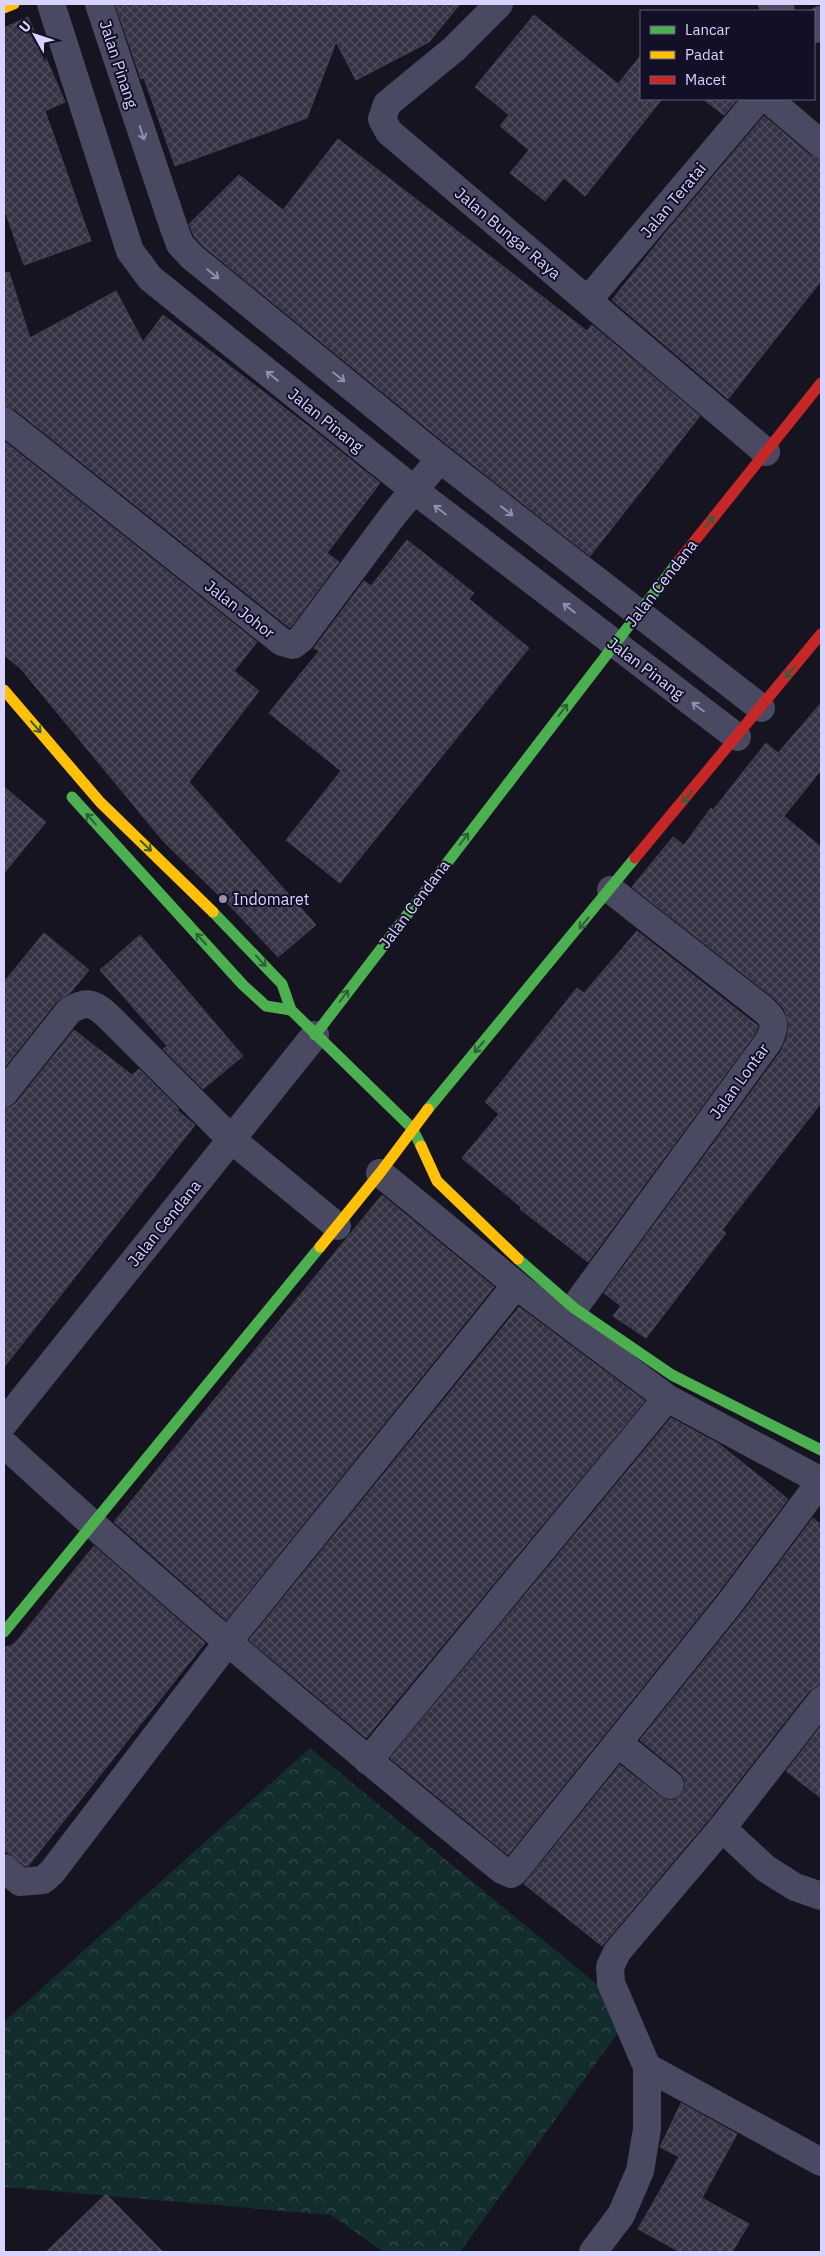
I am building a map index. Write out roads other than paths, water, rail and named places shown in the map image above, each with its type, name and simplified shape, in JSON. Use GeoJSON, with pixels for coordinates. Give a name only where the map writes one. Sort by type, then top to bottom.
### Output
{"type":"FeatureCollection","features":[{"type":"Feature","properties":{"kind":"street","name":"Jalan Pinang"},"geometry":{"type":"LineString","coordinates":[[51,4],[130,251],[150,278],[414,490],[737,737]]}},
{"type":"Feature","properties":{"kind":"street","name":"Jalan Pinang"},"geometry":{"type":"LineString","coordinates":[[99,4],[180,244],[192,257],[440,459],[636,613],[761,708]]}},
{"type":"Feature","properties":{"kind":"street","name":"Jalan Bungar Raya"},"geometry":{"type":"LineString","coordinates":[[499,4],[454,49],[387,104],[382,120],[389,132],[766,452]]}},
{"type":"Feature","properties":{"kind":"street","name":"Jalan Teratai"},"geometry":{"type":"LineString","coordinates":[[588,300],[757,100]]}},
{"type":"Feature","properties":{"kind":"street"},"geometry":{"type":"LineString","coordinates":[[769,100],[821,144]]}},
{"type":"Feature","properties":{"kind":"street","name":"Jalan Cendana"},"geometry":{"type":"LineString","coordinates":[[4,1423],[315,1035],[636,613],[821,383]]}},
{"type":"Feature","properties":{"kind":"street","name":"Jalan Johor"},"geometry":{"type":"LineString","coordinates":[[4,421],[282,642],[293,645],[301,639],[364,553],[440,459]]}},
{"type":"Feature","properties":{"kind":"street"},"geometry":{"type":"LineString","coordinates":[[514,566],[538,536]]}},
{"type":"Feature","properties":{"kind":"street"},"geometry":{"type":"LineString","coordinates":[[4,1632],[380,1173],[412,1128],[611,890],[821,634]]}},
{"type":"Feature","properties":{"kind":"street"},"geometry":{"type":"LineString","coordinates":[[4,690],[100,802],[224,922],[282,984],[291,1010],[412,1128],[420,1140],[437,1181],[526,1267],[574,1308],[672,1375],[821,1450]]}},
{"type":"Feature","properties":{"kind":"street"},"geometry":{"type":"LineString","coordinates":[[62,785],[243,985],[266,1006],[291,1010]]}},
{"type":"Feature","properties":{"kind":"street","name":"Jalan Lontar"},"geometry":{"type":"LineString","coordinates":[[574,1308],[768,1042],[774,1026],[772,1018],[763,1009],[611,890]]}},
{"type":"Feature","properties":{"kind":"street"},"geometry":{"type":"LineString","coordinates":[[4,1093],[69,1011],[79,1005],[88,1004],[100,1008],[231,1139],[337,1226]]}},
{"type":"Feature","properties":{"kind":"street"},"geometry":{"type":"LineString","coordinates":[[4,1444],[92,1525],[227,1643],[502,1870],[511,1874],[730,1603],[821,1481],[667,1398],[516,1285],[380,1173]]}},
{"type":"Feature","properties":{"kind":"street"},"geometry":{"type":"LineString","coordinates":[[4,1868],[20,1882],[42,1880],[52,1872],[227,1643],[516,1285]]}},
{"type":"Feature","properties":{"kind":"street"},"geometry":{"type":"LineString","coordinates":[[368,1761],[667,1398]]}},
{"type":"Feature","properties":{"kind":"street"},"geometry":{"type":"LineString","coordinates":[[593,2252],[622,2215],[640,2171],[647,2129],[647,2066],[611,1983],[610,1967],[618,1952],[722,1828],[821,1701]]}},
{"type":"Feature","properties":{"kind":"street"},"geometry":{"type":"LineString","coordinates":[[618,1743],[670,1785]]}},
{"type":"Feature","properties":{"kind":"street"},"geometry":{"type":"LineString","coordinates":[[722,1828],[765,1868],[795,1887],[821,1896]]}},
{"type":"Feature","properties":{"kind":"street"},"geometry":{"type":"LineString","coordinates":[[647,2066],[821,2162]]}},
{"type":"Feature","properties":{"kind":"place","name":"Indomaret"},"geometry":{"type":"Point","coordinates":[223,899]}}]}
